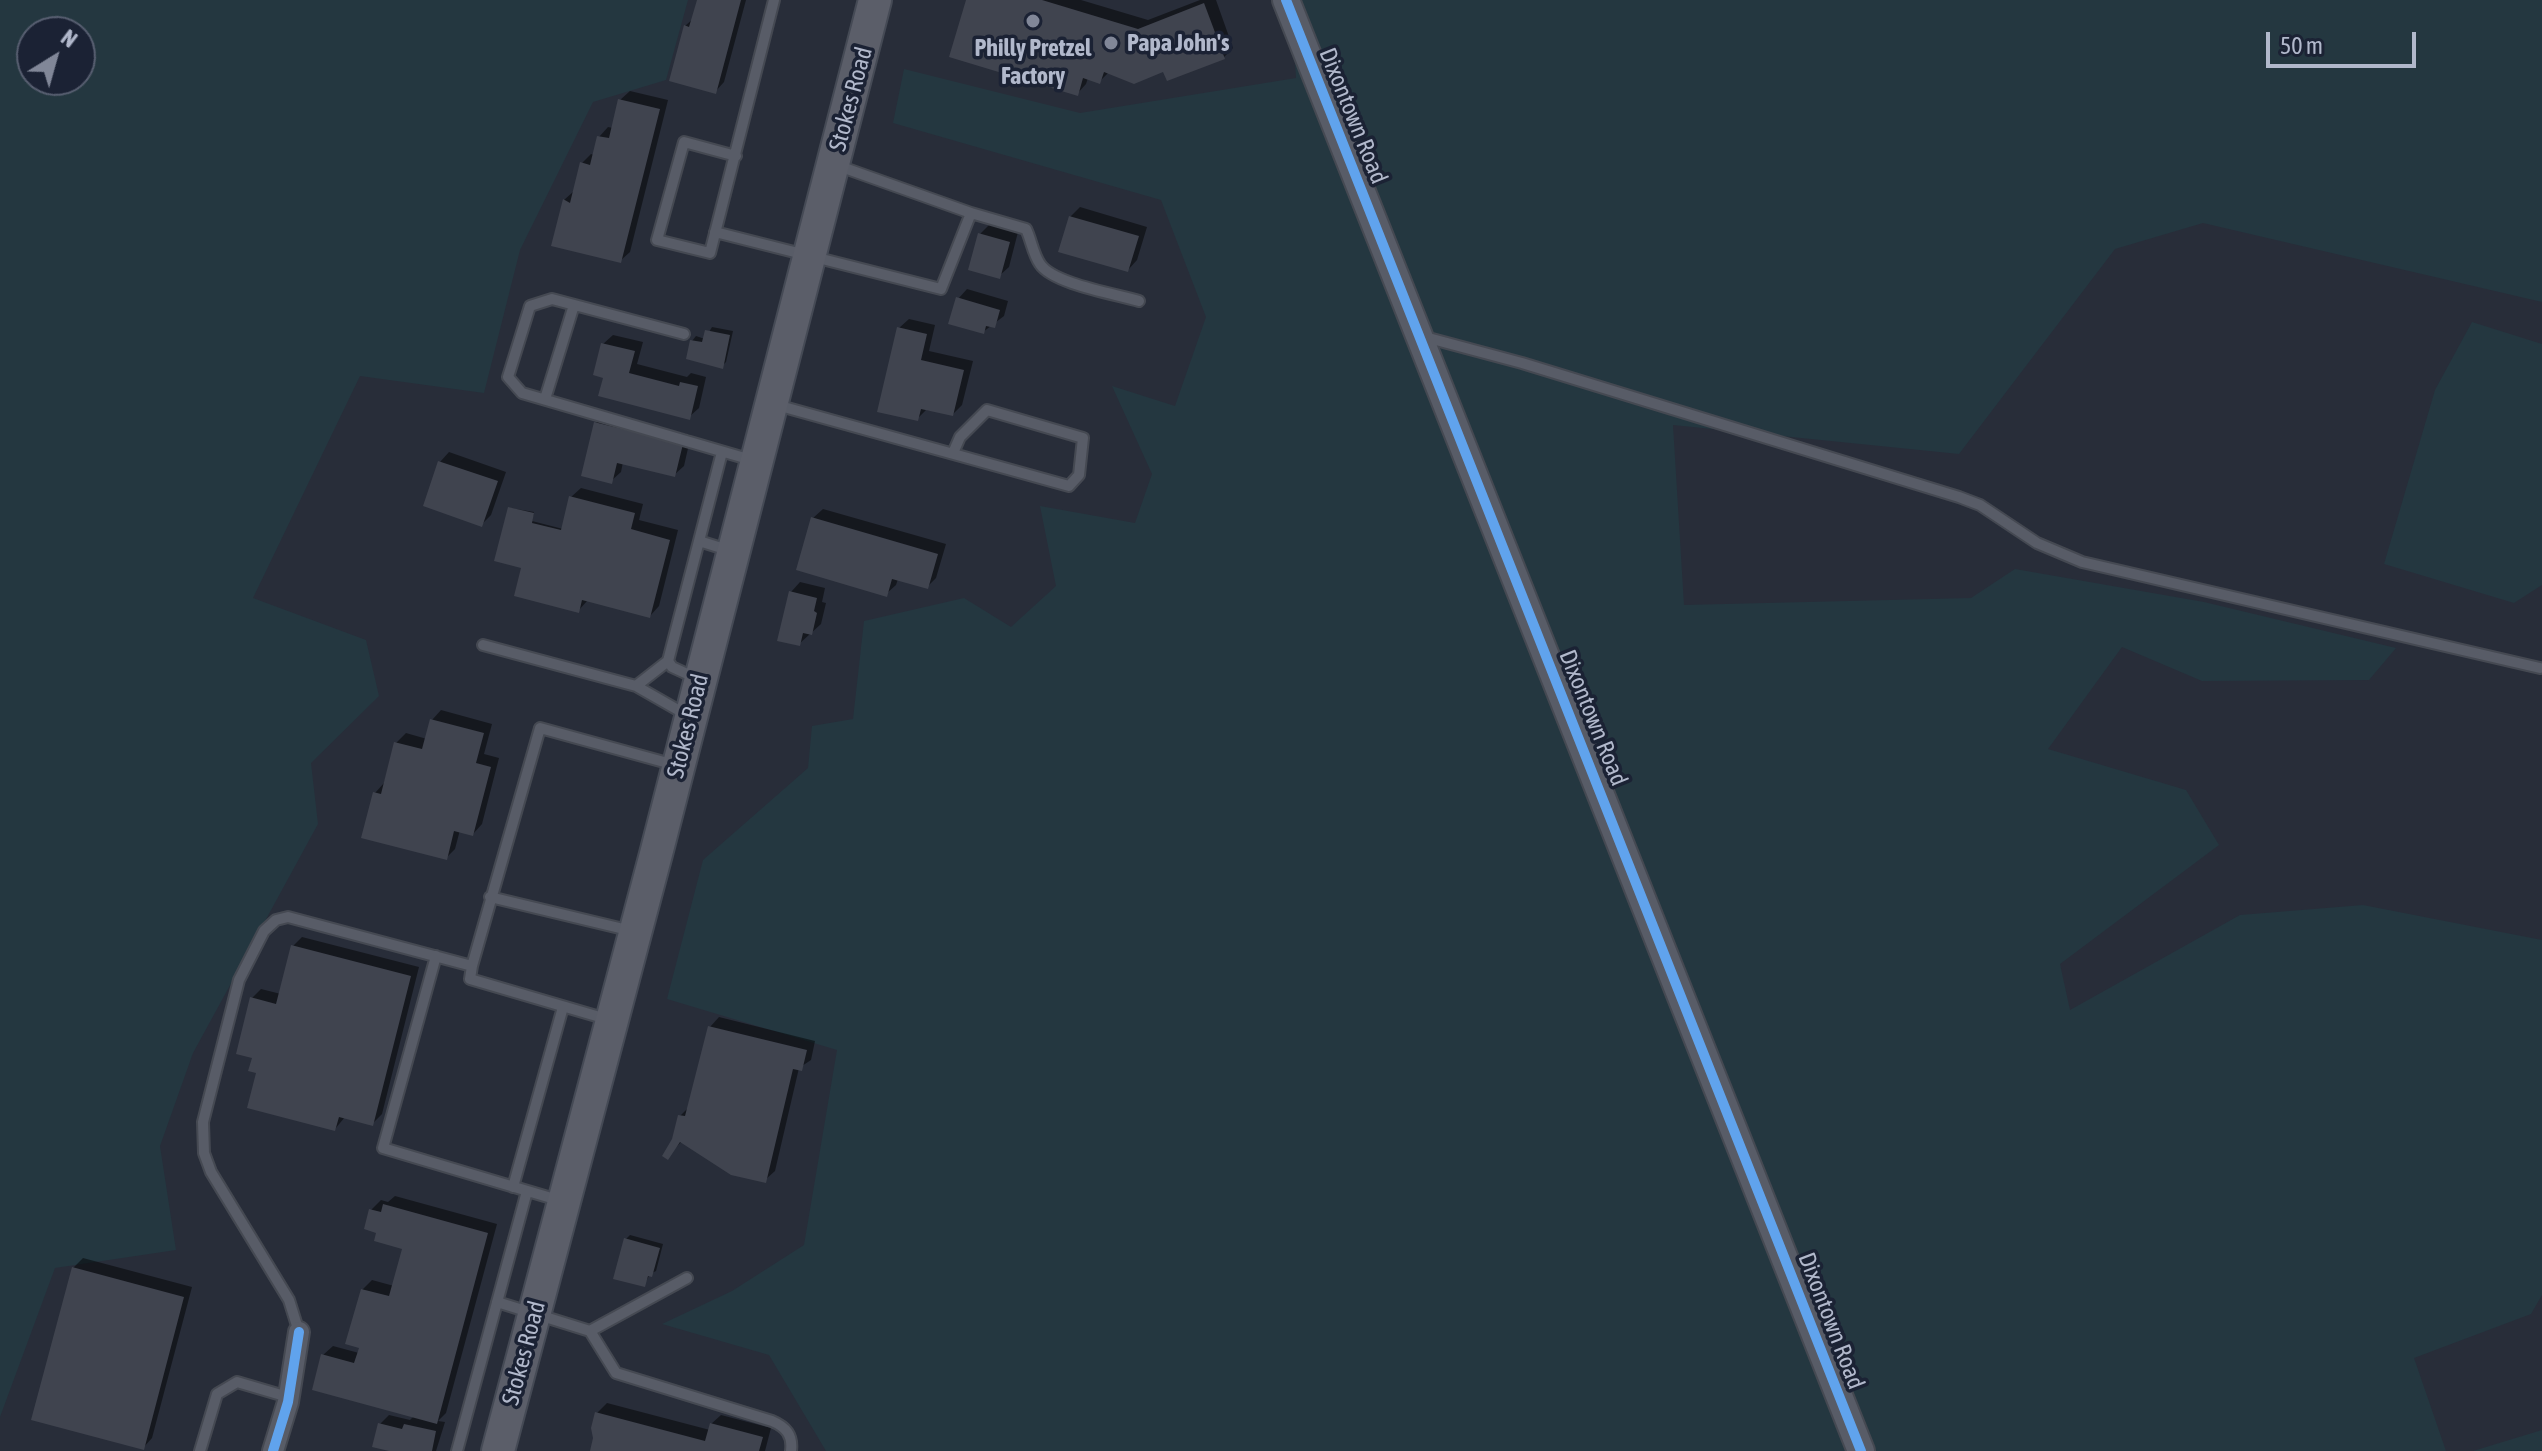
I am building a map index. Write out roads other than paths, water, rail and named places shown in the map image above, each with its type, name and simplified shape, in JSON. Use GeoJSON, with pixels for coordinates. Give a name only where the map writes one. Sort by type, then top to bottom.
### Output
{"type":"FeatureCollection","features":[{"type":"Feature","properties":{"kind":"main road","name":"Stokes Road"},"geometry":{"type":"LineString","coordinates":[[498,1451],[701,680],[875,0]]}},
{"type":"Feature","properties":{"kind":"street","name":"Dixontown Road"},"geometry":{"type":"LineString","coordinates":[[1286,0],[1861,1451]]}},
{"type":"Feature","properties":{"kind":"street"},"geometry":{"type":"LineString","coordinates":[[273,1451],[288,1397],[299,1332]]}},
{"type":"Feature","properties":{"kind":"lane"},"geometry":{"type":"LineString","coordinates":[[736,156],[684,142],[657,240],[710,253],[736,156],[774,0]]}},
{"type":"Feature","properties":{"kind":"lane"},"geometry":{"type":"LineString","coordinates":[[834,164],[971,213],[1026,229],[1038,262],[1046,271],[1067,281],[1139,301]]}},
{"type":"Feature","properties":{"kind":"lane"},"geometry":{"type":"LineString","coordinates":[[715,232],[941,289],[971,213]]}},
{"type":"Feature","properties":{"kind":"lane"},"geometry":{"type":"LineString","coordinates":[[684,334],[552,299],[530,306],[508,377],[522,393],[756,462]]}},
{"type":"Feature","properties":{"kind":"lane"},"geometry":{"type":"LineString","coordinates":[[545,399],[574,305]]}},
{"type":"Feature","properties":{"kind":"lane"},"geometry":{"type":"LineString","coordinates":[[1419,336],[1522,363],[1945,492],[1980,505],[2037,543],[2082,562],[2540,668]]}},
{"type":"Feature","properties":{"kind":"lane"},"geometry":{"type":"LineString","coordinates":[[772,404],[1069,486],[1079,475],[1083,438],[987,410],[960,437],[953,453]]}},
{"type":"Feature","properties":{"kind":"lane"},"geometry":{"type":"LineString","coordinates":[[636,686],[668,661],[722,452]]}},
{"type":"Feature","properties":{"kind":"lane"},"geometry":{"type":"LineString","coordinates":[[699,541],[733,551]]}},
{"type":"Feature","properties":{"kind":"lane"},"geometry":{"type":"LineString","coordinates":[[483,645],[636,686],[691,717]]}},
{"type":"Feature","properties":{"kind":"lane"},"geometry":{"type":"LineString","coordinates":[[668,661],[672,667],[701,680]]}},
{"type":"Feature","properties":{"kind":"lane"},"geometry":{"type":"LineString","coordinates":[[611,1021],[470,979],[490,897],[540,728],[678,766]]}},
{"type":"Feature","properties":{"kind":"lane"},"geometry":{"type":"LineString","coordinates":[[490,897],[634,932]]}},
{"type":"Feature","properties":{"kind":"lane"},"geometry":{"type":"LineString","coordinates":[[299,1332],[289,1300],[211,1172],[204,1153],[203,1122],[239,980],[264,931],[276,920],[288,917],[472,966]]}},
{"type":"Feature","properties":{"kind":"lane"},"geometry":{"type":"LineString","coordinates":[[436,956],[383,1148],[563,1202]]}},
{"type":"Feature","properties":{"kind":"lane"},"geometry":{"type":"LineString","coordinates":[[513,1187],[563,1007]]}},
{"type":"Feature","properties":{"kind":"lane"},"geometry":{"type":"LineString","coordinates":[[457,1451],[527,1191]]}},
{"type":"Feature","properties":{"kind":"lane"},"geometry":{"type":"LineString","coordinates":[[590,1331],[687,1278]]}},
{"type":"Feature","properties":{"kind":"lane"},"geometry":{"type":"LineString","coordinates":[[497,1302],[590,1331],[616,1373],[783,1426],[790,1435],[791,1451]]}},
{"type":"Feature","properties":{"kind":"lane"},"geometry":{"type":"LineString","coordinates":[[200,1451],[217,1394],[237,1382],[288,1397]]}},
{"type":"Feature","properties":{"kind":"place","name":"Philly Pretzel Factory"},"geometry":{"type":"Point","coordinates":[1033,21]}},
{"type":"Feature","properties":{"kind":"place","name":"Papa John's"},"geometry":{"type":"Point","coordinates":[1111,43]}}]}
